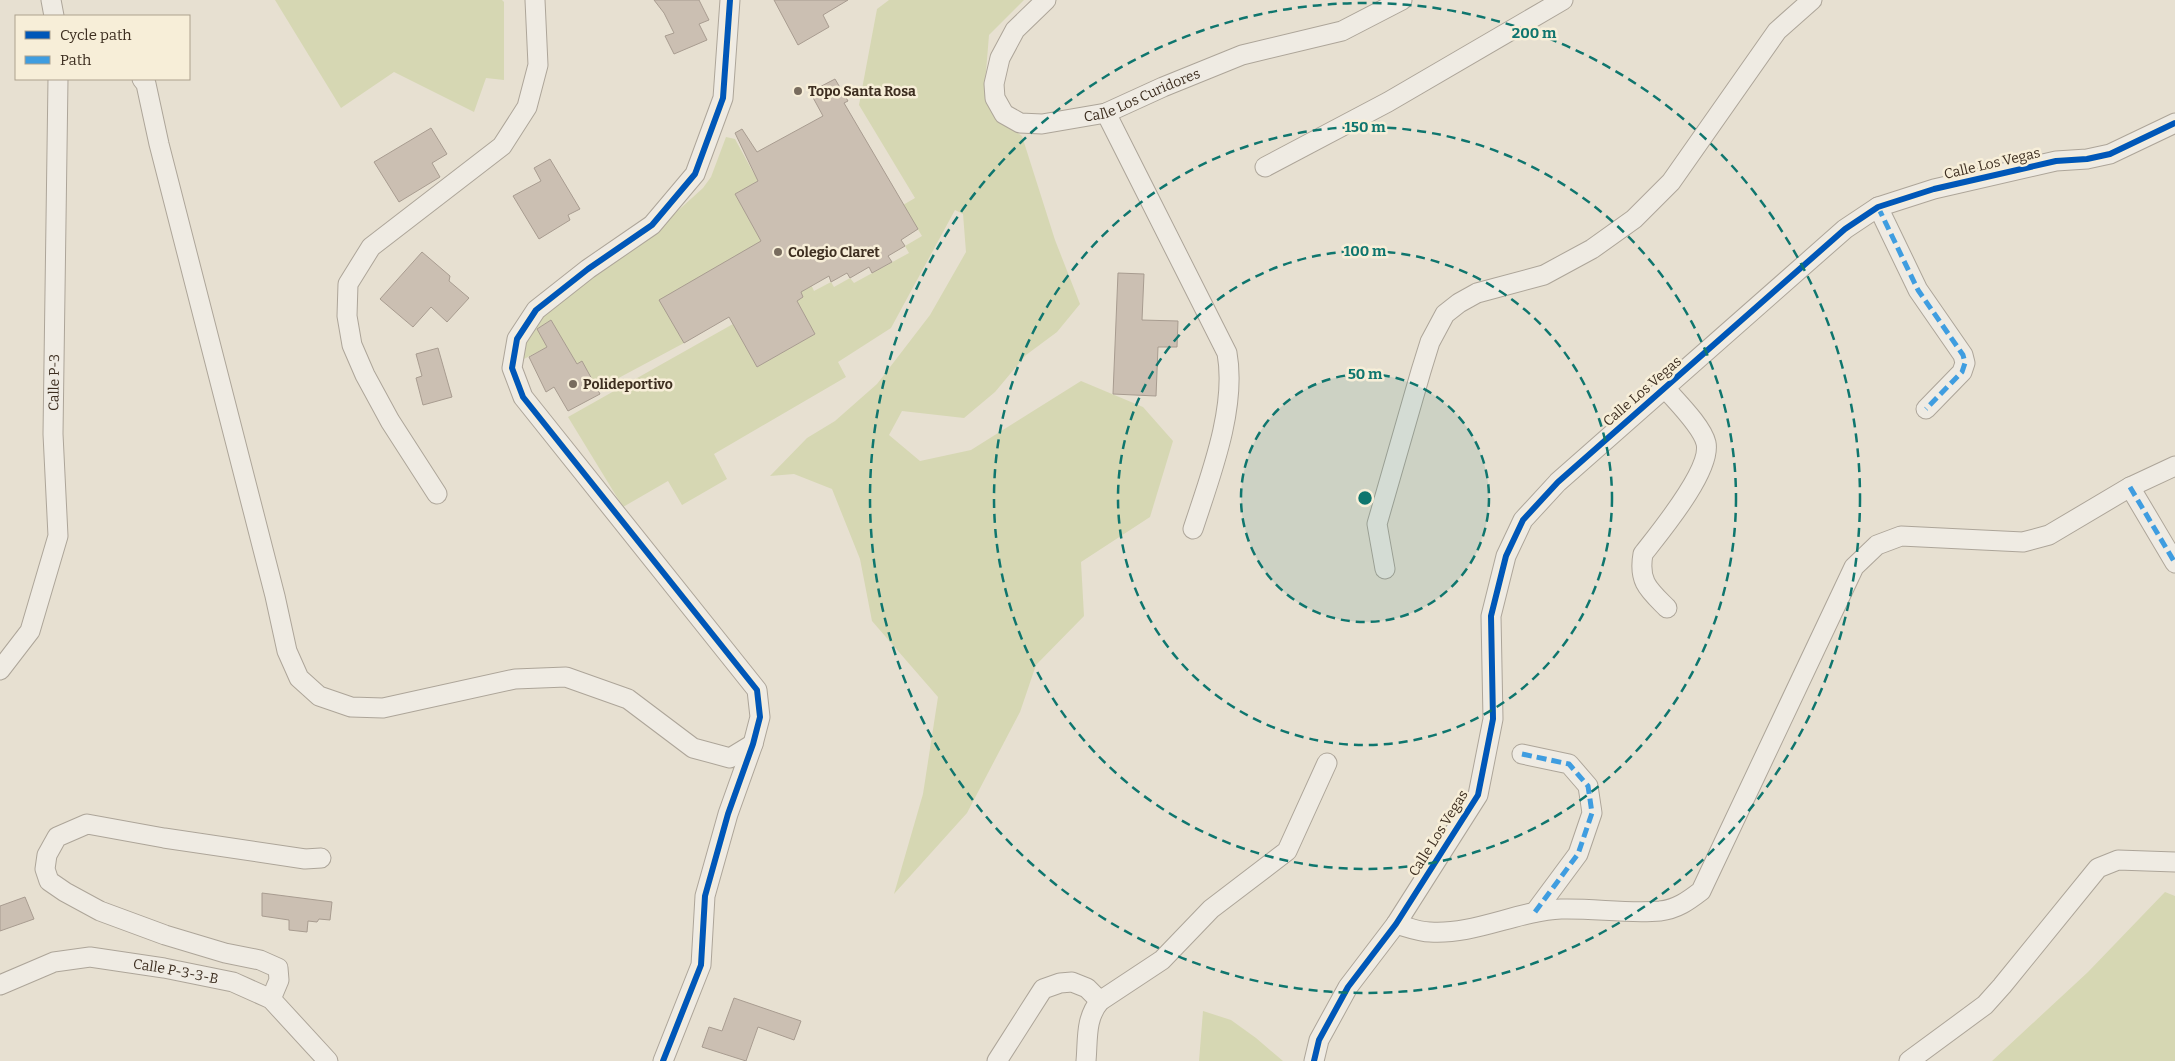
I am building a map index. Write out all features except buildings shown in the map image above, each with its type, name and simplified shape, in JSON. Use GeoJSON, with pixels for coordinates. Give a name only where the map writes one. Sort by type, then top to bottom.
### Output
{"type":"FeatureCollection","features":[{"type":"Feature","properties":{"kind":"street"},"geometry":{"type":"LineString","coordinates":[[51,0],[54,15]]}},
{"type":"Feature","properties":{"kind":"street"},"geometry":{"type":"LineString","coordinates":[[438,494],[390,421],[365,375],[352,345],[347,316],[348,284],[371,247],[502,146],[527,107],[538,65],[535,0]]}},
{"type":"Feature","properties":{"kind":"street"},"geometry":{"type":"LineString","coordinates":[[663,1061],[701,966],[705,896],[728,814],[753,744],[760,718],[756,690],[523,397],[512,368],[517,340],[536,310],[588,269],[652,225],[696,174],[723,98],[730,0]]}},
{"type":"Feature","properties":{"kind":"street","name":"Calle Los Curidores"},"geometry":{"type":"LineString","coordinates":[[1046,0],[1015,30],[1000,58],[994,84],[995,98],[1004,114],[1020,123],[1042,124],[1106,113],[1163,86],[1242,55],[1342,31],[1402,0]]}},
{"type":"Feature","properties":{"kind":"street"},"geometry":{"type":"LineString","coordinates":[[1265,167],[1388,102],[1563,0]]}},
{"type":"Feature","properties":{"kind":"street"},"geometry":{"type":"LineString","coordinates":[[1385,568],[1377,524],[1430,342],[1445,314],[1459,303],[1477,293],[1544,275],[1592,249],[1634,219],[1671,182],[1777,31],[1812,0]]}},
{"type":"Feature","properties":{"kind":"street","name":"Calle P-3"},"geometry":{"type":"LineString","coordinates":[[0,670],[30,631],[58,536],[53,434],[58,80]]}},
{"type":"Feature","properties":{"kind":"street"},"geometry":{"type":"LineString","coordinates":[[143,80],[146,84],[254,518],[276,596],[287,651],[299,678],[319,696],[352,707],[383,708],[515,680],[566,677],[628,700],[693,748],[730,758],[753,744]]}},
{"type":"Feature","properties":{"kind":"street"},"geometry":{"type":"LineString","coordinates":[[1106,113],[1227,353],[1229,384],[1220,449],[1192,529]]}},
{"type":"Feature","properties":{"kind":"street","name":"Calle Los Vegas"},"geometry":{"type":"LineString","coordinates":[[1314,1061],[1319,1040],[1348,987],[1396,924],[1478,795],[1493,719],[1491,616],[1506,556],[1523,520],[1558,482],[1845,229],[1878,207],[1944,187],[2056,161],[2087,159],[2110,154],[2175,123]]}},
{"type":"Feature","properties":{"kind":"street"},"geometry":{"type":"LineString","coordinates":[[1878,207],[1918,290],[1963,355],[1965,363],[1962,372],[1926,409]]}},
{"type":"Feature","properties":{"kind":"street"},"geometry":{"type":"LineString","coordinates":[[1665,388],[1695,422],[1706,443],[1705,458],[1700,474],[1643,554],[1640,568],[1645,586],[1667,608]]}},
{"type":"Feature","properties":{"kind":"street"},"geometry":{"type":"LineString","coordinates":[[1396,924],[1428,932],[1445,932],[1535,912],[1561,909],[1661,911],[1683,905],[1701,892],[1854,567],[1877,545],[1901,536],[2023,542],[2049,535],[2130,487],[2175,466]]}},
{"type":"Feature","properties":{"kind":"street"},"geometry":{"type":"LineString","coordinates":[[2130,487],[2175,563]]}},
{"type":"Feature","properties":{"kind":"street"},"geometry":{"type":"LineString","coordinates":[[1522,754],[1569,764],[1588,786],[1592,813],[1578,854],[1535,912]]}},
{"type":"Feature","properties":{"kind":"street"},"geometry":{"type":"LineString","coordinates":[[1086,1061],[1089,1017],[1100,1002],[1162,960],[1211,909],[1287,851],[1327,763]]}},
{"type":"Feature","properties":{"kind":"street"},"geometry":{"type":"LineString","coordinates":[[271,999],[279,980],[278,968],[260,960],[225,953],[165,935],[100,910],[65,892],[50,881],[45,869],[46,855],[57,837],[87,824],[164,838],[305,859],[322,858]]}},
{"type":"Feature","properties":{"kind":"street"},"geometry":{"type":"LineString","coordinates":[[1908,1061],[1985,1005],[2098,868],[2118,860],[2175,862]]}},
{"type":"Feature","properties":{"kind":"street","name":"Calle P-3-3-B"},"geometry":{"type":"LineString","coordinates":[[0,986],[54,962],[90,957],[164,968],[233,982],[271,999],[328,1061]]}},
{"type":"Feature","properties":{"kind":"street"},"geometry":{"type":"LineString","coordinates":[[997,1061],[1044,989],[1060,983],[1072,982],[1087,988],[1100,1002]]}},
{"type":"Feature","properties":{"kind":"green space"},"geometry":{"type":"Polygon","coordinates":[[[275,0],[502,0],[504,2],[504,80],[486,78],[474,112],[394,72],[341,108],[275,0]]]}},
{"type":"Feature","properties":{"kind":"green space"},"geometry":{"type":"Polygon","coordinates":[[[889,0],[1024,0],[989,35],[985,84],[997,118],[1022,136],[1055,240],[1080,304],[1057,332],[1026,355],[995,392],[964,418],[902,411],[889,435],[920,461],[971,450],[1081,381],[1143,407],[1173,441],[1150,517],[1081,562],[1084,616],[1036,665],[1020,712],[967,813],[894,894],[923,794],[938,697],[872,621],[860,559],[832,489],[794,474],[770,476],[807,438],[835,421],[877,384],[930,315],[966,252],[963,214],[955,210],[891,328],[838,362],[846,377],[714,454],[727,479],[682,505],[668,481],[623,507],[568,417],[733,324],[757,367],[815,334],[797,301],[797,284],[808,278],[814,291],[831,282],[834,287],[850,278],[854,283],[909,253],[905,246],[922,236],[903,205],[915,198],[859,105],[877,9],[889,0]]]}},
{"type":"Feature","properties":{"kind":"green space"},"geometry":{"type":"Polygon","coordinates":[[[726,137],[735,139],[758,181],[735,194],[765,248],[660,300],[684,343],[598,389],[582,362],[577,364],[551,320],[537,329],[547,347],[522,360],[525,324],[662,225],[703,188],[711,177],[726,137]]]}},
{"type":"Feature","properties":{"kind":"green space"},"geometry":{"type":"Polygon","coordinates":[[[2165,892],[2175,896],[2175,1061],[1992,1061],[2088,972],[2165,892]]]}},
{"type":"Feature","properties":{"kind":"green space"},"geometry":{"type":"Polygon","coordinates":[[[1203,1011],[1231,1020],[1283,1061],[1199,1061],[1203,1011]]]}},
{"type":"Feature","properties":{"kind":"marked path"},"geometry":{"type":"LineString","coordinates":[[1878,207],[1918,290],[1963,355],[1965,363],[1962,372],[1926,409]]}},
{"type":"Feature","properties":{"kind":"marked path"},"geometry":{"type":"LineString","coordinates":[[2130,487],[2175,563]]}},
{"type":"Feature","properties":{"kind":"marked path"},"geometry":{"type":"LineString","coordinates":[[1522,754],[1569,764],[1588,786],[1592,813],[1578,854],[1535,912]]}},
{"type":"Feature","properties":{"kind":"cycle path"},"geometry":{"type":"LineString","coordinates":[[663,1061],[701,965],[705,896],[728,814],[753,744],[760,717],[757,690],[523,397],[512,368],[517,339],[536,310],[588,269],[652,225],[695,174],[723,98],[730,0]]}},
{"type":"Feature","properties":{"kind":"cycle path"},"geometry":{"type":"LineString","coordinates":[[1314,1061],[1319,1040],[1348,987],[1396,924],[1478,795],[1493,719],[1491,616],[1506,556],[1523,520],[1558,482],[1845,229],[1878,207],[1934,189],[2056,161],[2087,159],[2110,154],[2175,123]]}},
{"type":"Feature","properties":{"kind":"place","name":"Topo Santa Rosa"},"geometry":{"type":"Point","coordinates":[798,91]}},
{"type":"Feature","properties":{"kind":"place","name":"Colegio Claret"},"geometry":{"type":"Point","coordinates":[778,252]}},
{"type":"Feature","properties":{"kind":"place","name":"Polideportivo"},"geometry":{"type":"Point","coordinates":[573,384]}}]}
